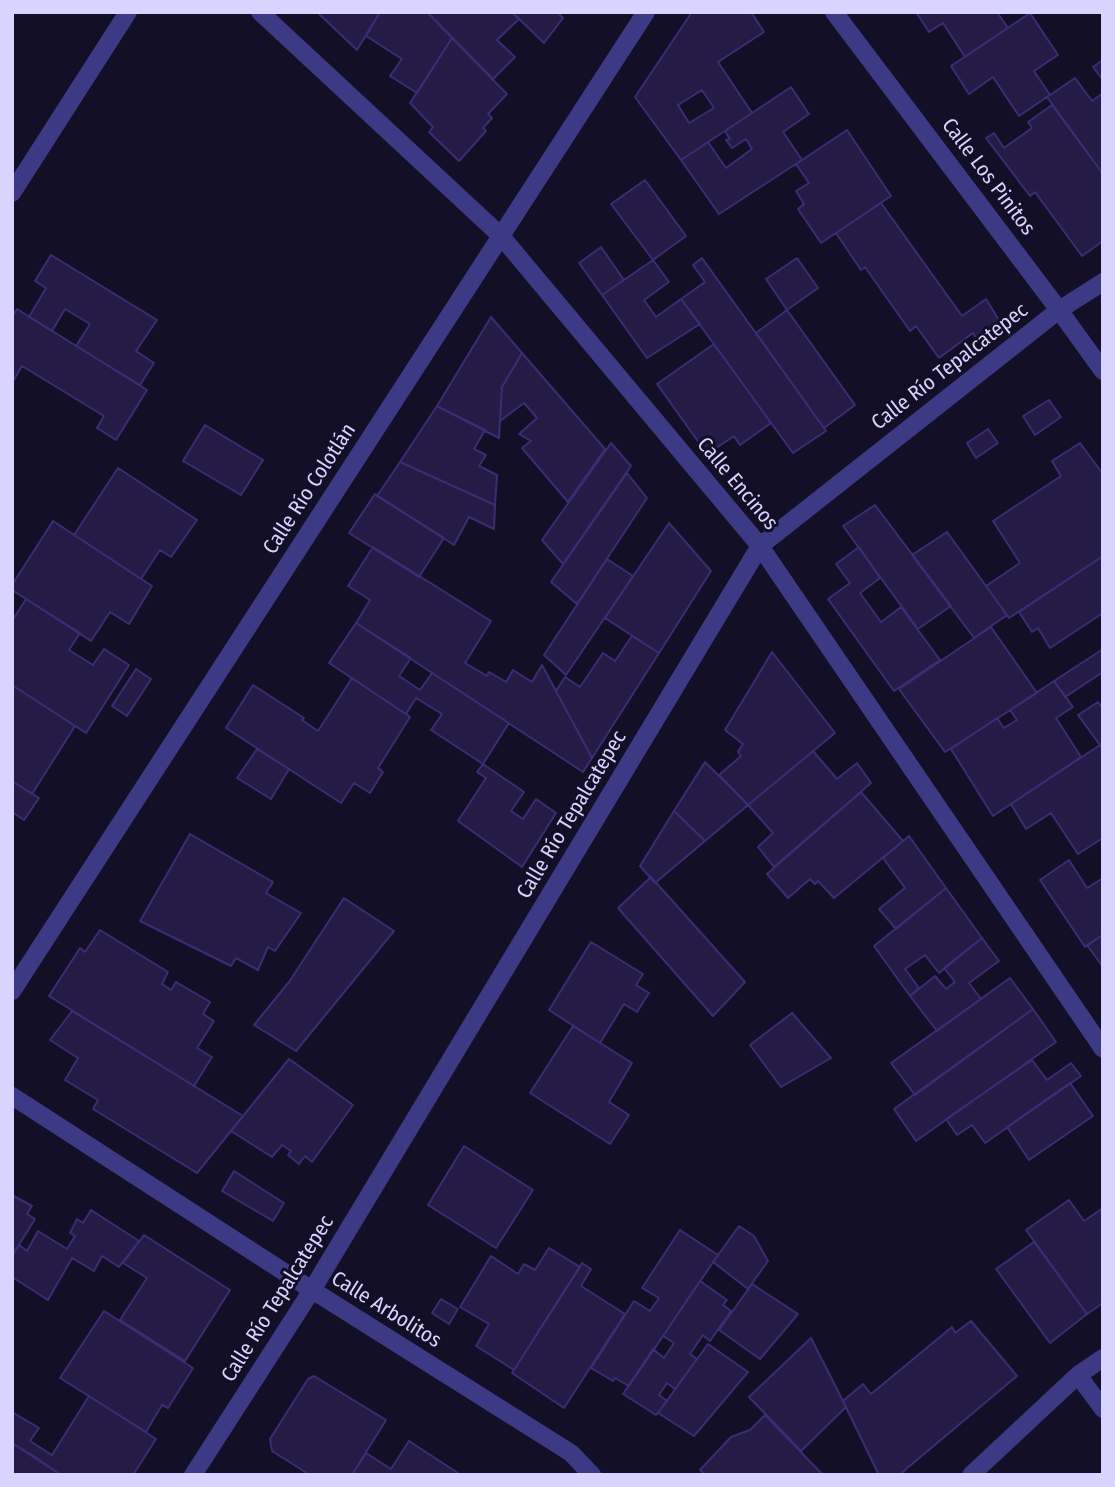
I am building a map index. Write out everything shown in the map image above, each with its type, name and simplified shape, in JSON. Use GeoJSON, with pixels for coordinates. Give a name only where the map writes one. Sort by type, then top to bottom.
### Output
{"type":"FeatureCollection","features":[{"type":"Feature","properties":{"kind":"street"},"geometry":{"type":"LineString","coordinates":[[12,192],[128,12]]}},
{"type":"Feature","properties":{"kind":"street","name":"Calle Encinos"},"geometry":{"type":"LineString","coordinates":[[260,12],[501,236],[760,546],[1103,1049]]}},
{"type":"Feature","properties":{"kind":"street","name":"Calle Río Colotlán"},"geometry":{"type":"LineString","coordinates":[[12,991],[646,12]]}},
{"type":"Feature","properties":{"kind":"street","name":"Calle Los Pinitos"},"geometry":{"type":"LineString","coordinates":[[834,12],[1103,372]]}},
{"type":"Feature","properties":{"kind":"street","name":"Calle Río Tepalcatepec"},"geometry":{"type":"LineString","coordinates":[[193,1475],[312,1290],[760,546],[1059,310],[1103,282]]}},
{"type":"Feature","properties":{"kind":"street","name":"Calle Arbolitos"},"geometry":{"type":"LineString","coordinates":[[12,1096],[571,1453],[592,1475]]}},
{"type":"Feature","properties":{"kind":"street"},"geometry":{"type":"LineString","coordinates":[[971,1475],[1078,1374],[1103,1358]]}},
{"type":"Feature","properties":{"kind":"street"},"geometry":{"type":"LineString","coordinates":[[1078,1374],[1103,1409]]}},
{"type":"Feature","properties":{"kind":"building"},"geometry":{"type":"Polygon","coordinates":[[[317,12],[380,12],[357,50],[317,12]]]}},
{"type":"Feature","properties":{"kind":"building"},"geometry":{"type":"Polygon","coordinates":[[[380,12],[427,12],[452,38],[417,93],[390,76],[402,59],[366,36],[380,12]]]}},
{"type":"Feature","properties":{"kind":"building"},"geometry":{"type":"Polygon","coordinates":[[[427,12],[512,12],[519,19],[497,40],[515,57],[493,79],[427,12]]]}},
{"type":"Feature","properties":{"kind":"building"},"geometry":{"type":"Polygon","coordinates":[[[512,12],[557,12],[563,18],[544,43],[512,12]]]}},
{"type":"Feature","properties":{"kind":"building"},"geometry":{"type":"Polygon","coordinates":[[[692,12],[751,12],[764,32],[718,62],[752,113],[681,160],[635,97],[692,12]],[[702,90],[678,105],[689,123],[714,108],[702,90]]]}},
{"type":"Feature","properties":{"kind":"building"},"geometry":{"type":"Polygon","coordinates":[[[916,12],[997,12],[1008,28],[965,57],[943,23],[929,32],[916,12]]]}},
{"type":"Feature","properties":{"kind":"building"},"geometry":{"type":"Polygon","coordinates":[[[1030,13],[1058,55],[1034,71],[1050,95],[1019,116],[993,77],[969,94],[951,66],[1030,13]]]}},
{"type":"Feature","properties":{"kind":"building"},"geometry":{"type":"Polygon","coordinates":[[[452,38],[507,94],[488,114],[492,118],[483,128],[486,131],[459,161],[429,132],[433,127],[410,103],[452,38]]]}},
{"type":"Feature","properties":{"kind":"building"},"geometry":{"type":"Polygon","coordinates":[[[1103,60],[1103,80],[1093,67],[1103,60]]]}},
{"type":"Feature","properties":{"kind":"building"},"geometry":{"type":"Polygon","coordinates":[[[1075,78],[1092,101],[1103,93],[1103,174],[1047,97],[1075,78]]]}},
{"type":"Feature","properties":{"kind":"building"},"geometry":{"type":"Polygon","coordinates":[[[791,87],[809,114],[783,132],[802,160],[719,214],[681,160],[708,142],[726,168],[752,149],[746,139],[732,148],[726,140],[730,139],[725,131],[791,87]]]}},
{"type":"Feature","properties":{"kind":"building"},"geometry":{"type":"Polygon","coordinates":[[[1052,105],[1103,174],[1103,241],[1082,256],[1035,192],[1030,196],[986,138],[994,133],[1004,148],[1032,128],[1028,122],[1052,105]]]}},
{"type":"Feature","properties":{"kind":"building"},"geometry":{"type":"Polygon","coordinates":[[[847,130],[891,196],[821,243],[798,209],[804,204],[796,191],[809,183],[796,164],[847,130]]]}},
{"type":"Feature","properties":{"kind":"building"},"geometry":{"type":"Polygon","coordinates":[[[645,180],[686,236],[653,260],[611,204],[645,180]]]}},
{"type":"Feature","properties":{"kind":"building"},"geometry":{"type":"Polygon","coordinates":[[[881,203],[962,316],[986,299],[999,320],[999,326],[979,343],[973,333],[939,358],[916,326],[910,331],[865,267],[861,270],[836,233],[881,203]]]}},
{"type":"Feature","properties":{"kind":"building"},"geometry":{"type":"Polygon","coordinates":[[[601,247],[624,280],[602,295],[579,263],[601,247]]]}},
{"type":"Feature","properties":{"kind":"building"},"geometry":{"type":"Polygon","coordinates":[[[51,255],[157,320],[136,351],[154,363],[140,385],[76,346],[90,324],[65,309],[52,331],[29,317],[46,288],[35,281],[51,255]]]}},
{"type":"Feature","properties":{"kind":"building"},"geometry":{"type":"Polygon","coordinates":[[[702,258],[826,431],[793,453],[681,299],[705,282],[693,265],[702,258]]]}},
{"type":"Feature","properties":{"kind":"building"},"geometry":{"type":"Polygon","coordinates":[[[797,258],[818,288],[787,310],[766,279],[797,258]]]}},
{"type":"Feature","properties":{"kind":"building"},"geometry":{"type":"Polygon","coordinates":[[[653,260],[669,282],[644,300],[656,317],[681,299],[700,324],[647,358],[602,295],[653,260]]]}},
{"type":"Feature","properties":{"kind":"building"},"geometry":{"type":"Polygon","coordinates":[[[17,309],[147,390],[116,440],[97,428],[104,416],[22,366],[12,383],[12,317],[17,309]]]}},
{"type":"Feature","properties":{"kind":"building"},"geometry":{"type":"Polygon","coordinates":[[[787,310],[855,405],[824,428],[756,333],[787,310]]]}},
{"type":"Feature","properties":{"kind":"building"},"geometry":{"type":"Polygon","coordinates":[[[491,317],[522,353],[502,387],[499,438],[437,406],[491,317]]]}},
{"type":"Feature","properties":{"kind":"building"},"geometry":{"type":"Polygon","coordinates":[[[714,344],[771,423],[740,445],[734,436],[707,454],[657,384],[714,344]]]}},
{"type":"Feature","properties":{"kind":"building"},"geometry":{"type":"Polygon","coordinates":[[[522,353],[605,449],[568,502],[522,448],[531,441],[519,434],[537,418],[524,403],[500,421],[502,387],[522,353]]]}},
{"type":"Feature","properties":{"kind":"building"},"geometry":{"type":"Polygon","coordinates":[[[1049,400],[1061,417],[1035,435],[1023,416],[1049,400]]]}},
{"type":"Feature","properties":{"kind":"building"},"geometry":{"type":"Polygon","coordinates":[[[437,406],[485,430],[474,449],[486,455],[479,466],[497,475],[495,505],[400,462],[437,406]]]}},
{"type":"Feature","properties":{"kind":"building"},"geometry":{"type":"Polygon","coordinates":[[[205,425],[263,460],[241,495],[183,461],[205,425]]]}},
{"type":"Feature","properties":{"kind":"building"},"geometry":{"type":"Polygon","coordinates":[[[988,429],[998,443],[976,458],[967,443],[988,429]]]}},
{"type":"Feature","properties":{"kind":"building"},"geometry":{"type":"Polygon","coordinates":[[[611,443],[631,466],[563,564],[542,540],[611,443]]]}},
{"type":"Feature","properties":{"kind":"building"},"geometry":{"type":"Polygon","coordinates":[[[1080,443],[1103,474],[1103,556],[1009,618],[986,586],[1020,563],[993,521],[1061,476],[1052,461],[1080,443]]]}},
{"type":"Feature","properties":{"kind":"building"},"geometry":{"type":"Polygon","coordinates":[[[400,462],[495,505],[494,529],[469,517],[454,545],[377,496],[400,462]]]}},
{"type":"Feature","properties":{"kind":"building"},"geometry":{"type":"Polygon","coordinates":[[[118,468],[197,520],[171,557],[160,550],[141,579],[74,535],[118,468]]]}},
{"type":"Feature","properties":{"kind":"building"},"geometry":{"type":"Polygon","coordinates":[[[627,473],[647,498],[577,604],[551,582],[627,473]]]}},
{"type":"Feature","properties":{"kind":"building"},"geometry":{"type":"Polygon","coordinates":[[[375,494],[444,538],[419,577],[349,533],[375,494]]]}},
{"type":"Feature","properties":{"kind":"building"},"geometry":{"type":"Polygon","coordinates":[[[875,505],[951,606],[918,629],[843,526],[875,505]]]}},
{"type":"Feature","properties":{"kind":"building"},"geometry":{"type":"Polygon","coordinates":[[[53,521],[152,586],[129,624],[110,612],[91,641],[12,590],[12,585],[53,521]]]}},
{"type":"Feature","properties":{"kind":"building"},"geometry":{"type":"Polygon","coordinates":[[[669,523],[711,571],[659,653],[605,618],[669,523]]]}},
{"type":"Feature","properties":{"kind":"building"},"geometry":{"type":"Polygon","coordinates":[[[947,532],[1007,615],[974,638],[912,555],[947,532]]]}},
{"type":"Feature","properties":{"kind":"building"},"geometry":{"type":"Polygon","coordinates":[[[373,547],[491,621],[465,663],[487,676],[489,672],[506,682],[513,670],[532,682],[542,665],[592,758],[583,772],[356,623],[370,600],[348,586],[373,547]]]}},
{"type":"Feature","properties":{"kind":"building"},"geometry":{"type":"Polygon","coordinates":[[[859,547],[880,578],[860,593],[881,622],[901,607],[940,660],[894,691],[828,599],[850,583],[836,564],[859,547]]]}},
{"type":"Feature","properties":{"kind":"building"},"geometry":{"type":"Polygon","coordinates":[[[1103,556],[1103,613],[1050,648],[1038,628],[1032,632],[1019,612],[1103,556]]]}},
{"type":"Feature","properties":{"kind":"building"},"geometry":{"type":"Polygon","coordinates":[[[607,559],[633,576],[566,675],[544,655],[607,559]]]}},
{"type":"Feature","properties":{"kind":"building"},"geometry":{"type":"Polygon","coordinates":[[[26,599],[80,633],[69,650],[93,665],[104,649],[129,665],[86,733],[12,685],[12,621],[26,599]]]}},
{"type":"Feature","properties":{"kind":"building"},"geometry":{"type":"Polygon","coordinates":[[[356,623],[411,658],[399,676],[420,690],[432,673],[509,723],[483,764],[431,730],[442,714],[416,698],[406,714],[329,663],[356,623]]]}},
{"type":"Feature","properties":{"kind":"building"},"geometry":{"type":"Polygon","coordinates":[[[991,627],[1037,693],[945,752],[899,689],[991,627]]]}},
{"type":"Feature","properties":{"kind":"building"},"geometry":{"type":"Polygon","coordinates":[[[632,636],[659,653],[592,758],[556,691],[565,677],[580,687],[603,653],[615,661],[632,636]]]}},
{"type":"Feature","properties":{"kind":"building"},"geometry":{"type":"Polygon","coordinates":[[[1103,649],[1103,672],[1065,697],[1054,681],[1103,649]]]}},
{"type":"Feature","properties":{"kind":"building"},"geometry":{"type":"Polygon","coordinates":[[[772,652],[835,733],[748,805],[719,775],[741,756],[738,752],[743,744],[725,730],[772,652]]]}},
{"type":"Feature","properties":{"kind":"building"},"geometry":{"type":"Polygon","coordinates":[[[136,669],[151,679],[127,716],[112,706],[136,669]]]}},
{"type":"Feature","properties":{"kind":"building"},"geometry":{"type":"Polygon","coordinates":[[[352,678],[410,717],[378,768],[383,772],[370,793],[354,783],[341,803],[226,728],[253,685],[304,718],[302,720],[318,731],[352,678]]]}},
{"type":"Feature","properties":{"kind":"building"},"geometry":{"type":"Polygon","coordinates":[[[1054,681],[1073,707],[1056,718],[1081,757],[993,816],[951,749],[997,718],[1004,728],[1017,720],[1010,710],[1054,681]]]}},
{"type":"Feature","properties":{"kind":"building"},"geometry":{"type":"Polygon","coordinates":[[[12,685],[75,726],[32,794],[12,781],[12,685]]]}},
{"type":"Feature","properties":{"kind":"building"},"geometry":{"type":"Polygon","coordinates":[[[1098,702],[1103,709],[1103,744],[1100,745],[1078,715],[1098,702]]]}},
{"type":"Feature","properties":{"kind":"building"},"geometry":{"type":"Polygon","coordinates":[[[1100,745],[1103,749],[1103,838],[1078,854],[1051,813],[1026,829],[1011,804],[1100,745]]]}},
{"type":"Feature","properties":{"kind":"building"},"geometry":{"type":"Polygon","coordinates":[[[257,749],[289,769],[271,799],[237,778],[257,749]]]}},
{"type":"Feature","properties":{"kind":"building"},"geometry":{"type":"Polygon","coordinates":[[[813,751],[837,779],[857,763],[871,783],[774,867],[758,847],[773,833],[748,805],[813,751]]]}},
{"type":"Feature","properties":{"kind":"building"},"geometry":{"type":"Polygon","coordinates":[[[705,762],[748,805],[705,841],[674,811],[705,762]]]}},
{"type":"Feature","properties":{"kind":"building"},"geometry":{"type":"Polygon","coordinates":[[[483,764],[524,792],[511,811],[523,819],[536,799],[556,813],[522,867],[458,821],[486,778],[477,772],[483,764]]]}},
{"type":"Feature","properties":{"kind":"building"},"geometry":{"type":"Polygon","coordinates":[[[12,781],[39,798],[24,820],[12,812],[12,781]]]}},
{"type":"Feature","properties":{"kind":"building"},"geometry":{"type":"Polygon","coordinates":[[[861,792],[903,841],[834,898],[818,881],[815,884],[810,879],[788,898],[767,874],[861,792]]]}},
{"type":"Feature","properties":{"kind":"building"},"geometry":{"type":"Polygon","coordinates":[[[674,811],[705,841],[655,883],[640,866],[674,811]]]}},
{"type":"Feature","properties":{"kind":"building"},"geometry":{"type":"Polygon","coordinates":[[[190,834],[273,882],[266,893],[301,913],[275,951],[268,947],[258,970],[236,958],[231,966],[140,921],[190,834]]]}},
{"type":"Feature","properties":{"kind":"building"},"geometry":{"type":"Polygon","coordinates":[[[909,836],[946,888],[896,929],[879,909],[905,888],[883,858],[909,836]]]}},
{"type":"Feature","properties":{"kind":"building"},"geometry":{"type":"Polygon","coordinates":[[[1069,860],[1087,888],[1103,878],[1103,935],[1085,947],[1040,880],[1069,860]]]}},
{"type":"Feature","properties":{"kind":"building"},"geometry":{"type":"Polygon","coordinates":[[[651,877],[745,982],[713,1016],[618,908],[651,877]]]}},
{"type":"Feature","properties":{"kind":"building"},"geometry":{"type":"Polygon","coordinates":[[[946,888],[982,938],[939,973],[925,955],[905,969],[919,988],[910,996],[874,946],[946,888]]]}},
{"type":"Feature","properties":{"kind":"building"},"geometry":{"type":"Polygon","coordinates":[[[344,898],[394,931],[296,1051],[254,1025],[289,982],[344,898]]]}},
{"type":"Feature","properties":{"kind":"building"},"geometry":{"type":"Polygon","coordinates":[[[100,930],[168,972],[162,984],[171,990],[176,982],[210,1002],[203,1014],[214,1021],[197,1048],[212,1057],[194,1086],[49,996],[80,948],[85,952],[100,930]]]}},
{"type":"Feature","properties":{"kind":"building"},"geometry":{"type":"Polygon","coordinates":[[[1103,935],[1103,967],[1087,945],[1103,935]]]}},
{"type":"Feature","properties":{"kind":"building"},"geometry":{"type":"Polygon","coordinates":[[[982,938],[999,961],[969,983],[981,999],[937,1031],[910,996],[935,976],[946,989],[955,982],[944,968],[982,938]]]}},
{"type":"Feature","properties":{"kind":"building"},"geometry":{"type":"Polygon","coordinates":[[[591,942],[643,974],[636,985],[649,993],[637,1012],[624,1004],[600,1043],[549,1010],[591,942]]]}},
{"type":"Feature","properties":{"kind":"building"},"geometry":{"type":"Polygon","coordinates":[[[1010,978],[1033,1009],[915,1095],[891,1063],[1010,978]]]}},
{"type":"Feature","properties":{"kind":"building"},"geometry":{"type":"Polygon","coordinates":[[[1033,1009],[1056,1042],[916,1141],[894,1109],[1033,1009]]]}},
{"type":"Feature","properties":{"kind":"building"},"geometry":{"type":"Polygon","coordinates":[[[72,1011],[243,1116],[197,1173],[93,1109],[98,1100],[65,1080],[78,1058],[50,1040],[72,1011]]]}},
{"type":"Feature","properties":{"kind":"building"},"geometry":{"type":"Polygon","coordinates":[[[792,1013],[831,1058],[781,1087],[750,1045],[792,1013]]]}},
{"type":"Feature","properties":{"kind":"building"},"geometry":{"type":"Polygon","coordinates":[[[573,1026],[632,1063],[609,1102],[629,1115],[610,1144],[530,1093],[573,1026]]]}},
{"type":"Feature","properties":{"kind":"building"},"geometry":{"type":"Polygon","coordinates":[[[289,1059],[353,1105],[312,1162],[305,1156],[299,1164],[288,1155],[291,1151],[282,1145],[272,1157],[231,1131],[289,1059]]]}},
{"type":"Feature","properties":{"kind":"building"},"geometry":{"type":"Polygon","coordinates":[[[1032,1060],[1047,1080],[1071,1063],[1081,1076],[985,1143],[972,1125],[957,1135],[946,1119],[1032,1060]]]}},
{"type":"Feature","properties":{"kind":"building"},"geometry":{"type":"Polygon","coordinates":[[[1070,1083],[1093,1116],[1029,1160],[1007,1127],[1070,1083]]]}},
{"type":"Feature","properties":{"kind":"building"},"geometry":{"type":"Polygon","coordinates":[[[464,1146],[533,1190],[496,1248],[428,1205],[464,1146]]]}},
{"type":"Feature","properties":{"kind":"building"},"geometry":{"type":"Polygon","coordinates":[[[234,1171],[284,1203],[273,1221],[222,1191],[234,1171]]]}},
{"type":"Feature","properties":{"kind":"building"},"geometry":{"type":"Polygon","coordinates":[[[12,1195],[32,1206],[27,1214],[35,1219],[12,1256],[12,1195]]]}},
{"type":"Feature","properties":{"kind":"building"},"geometry":{"type":"Polygon","coordinates":[[[1069,1200],[1084,1221],[1103,1208],[1103,1303],[1087,1314],[1026,1230],[1069,1200]]]}},
{"type":"Feature","properties":{"kind":"building"},"geometry":{"type":"Polygon","coordinates":[[[91,1210],[139,1241],[119,1267],[102,1256],[94,1271],[72,1258],[48,1300],[12,1277],[12,1256],[19,1245],[27,1251],[38,1231],[67,1249],[75,1236],[70,1233],[77,1219],[83,1223],[91,1210]]]}},
{"type":"Feature","properties":{"kind":"building"},"geometry":{"type":"Polygon","coordinates":[[[739,1226],[754,1236],[768,1261],[748,1289],[713,1262],[739,1226]]]}},
{"type":"Feature","properties":{"kind":"building"},"geometry":{"type":"Polygon","coordinates":[[[680,1230],[718,1255],[629,1386],[615,1378],[613,1381],[591,1368],[634,1301],[650,1311],[659,1298],[642,1288],[680,1230]]]}},
{"type":"Feature","properties":{"kind":"building"},"geometry":{"type":"Polygon","coordinates":[[[144,1235],[230,1290],[185,1361],[120,1320],[147,1278],[123,1263],[144,1235]]]}},
{"type":"Feature","properties":{"kind":"building"},"geometry":{"type":"Polygon","coordinates":[[[1034,1242],[1087,1314],[1050,1343],[996,1269],[1034,1242]]]}},
{"type":"Feature","properties":{"kind":"building"},"geometry":{"type":"Polygon","coordinates":[[[549,1248],[580,1267],[514,1370],[476,1346],[489,1324],[460,1307],[491,1256],[518,1274],[524,1264],[535,1270],[549,1248]]]}},
{"type":"Feature","properties":{"kind":"building"},"geometry":{"type":"Polygon","coordinates":[[[582,1263],[591,1269],[581,1286],[625,1314],[564,1408],[512,1373],[582,1263]]]}},
{"type":"Feature","properties":{"kind":"building"},"geometry":{"type":"Polygon","coordinates":[[[700,1281],[727,1300],[723,1305],[731,1311],[710,1341],[703,1335],[690,1354],[697,1359],[675,1389],[667,1383],[659,1395],[667,1401],[656,1415],[623,1394],[653,1349],[664,1358],[674,1343],[663,1336],[700,1281]]]}},
{"type":"Feature","properties":{"kind":"building"},"geometry":{"type":"Polygon","coordinates":[[[752,1284],[798,1314],[760,1359],[719,1330],[752,1284]]]}},
{"type":"Feature","properties":{"kind":"building"},"geometry":{"type":"Polygon","coordinates":[[[441,1299],[458,1309],[449,1324],[432,1313],[441,1299]]]}},
{"type":"Feature","properties":{"kind":"building"},"geometry":{"type":"Polygon","coordinates":[[[104,1311],[193,1368],[168,1408],[162,1405],[146,1432],[60,1378],[104,1311]]]}},
{"type":"Feature","properties":{"kind":"building"},"geometry":{"type":"Polygon","coordinates":[[[971,1321],[1017,1376],[899,1475],[879,1475],[843,1401],[863,1384],[871,1394],[952,1327],[955,1333],[971,1321]]]}},
{"type":"Feature","properties":{"kind":"building"},"geometry":{"type":"Polygon","coordinates":[[[811,1338],[846,1407],[801,1451],[749,1397],[811,1338]]]}},
{"type":"Feature","properties":{"kind":"building"},"geometry":{"type":"Polygon","coordinates":[[[708,1344],[748,1372],[694,1436],[658,1413],[708,1344]]]}},
{"type":"Feature","properties":{"kind":"building"},"geometry":{"type":"Polygon","coordinates":[[[314,1376],[386,1420],[352,1475],[310,1475],[272,1451],[270,1439],[308,1379],[314,1376]]]}},
{"type":"Feature","properties":{"kind":"building"},"geometry":{"type":"Polygon","coordinates":[[[89,1396],[156,1439],[133,1475],[61,1475],[12,1443],[12,1412],[39,1428],[30,1441],[52,1455],[89,1396]]]}},
{"type":"Feature","properties":{"kind":"building"},"geometry":{"type":"Polygon","coordinates":[[[765,1415],[823,1475],[705,1475],[700,1470],[731,1437],[750,1430],[765,1415]]]}},
{"type":"Feature","properties":{"kind":"building"},"geometry":{"type":"Polygon","coordinates":[[[409,1441],[461,1475],[352,1475],[366,1453],[391,1469],[409,1441]]]}},
{"type":"Feature","properties":{"kind":"building"},"geometry":{"type":"Polygon","coordinates":[[[12,1443],[32,1455],[61,1475],[12,1475],[12,1443]]]}}]}
